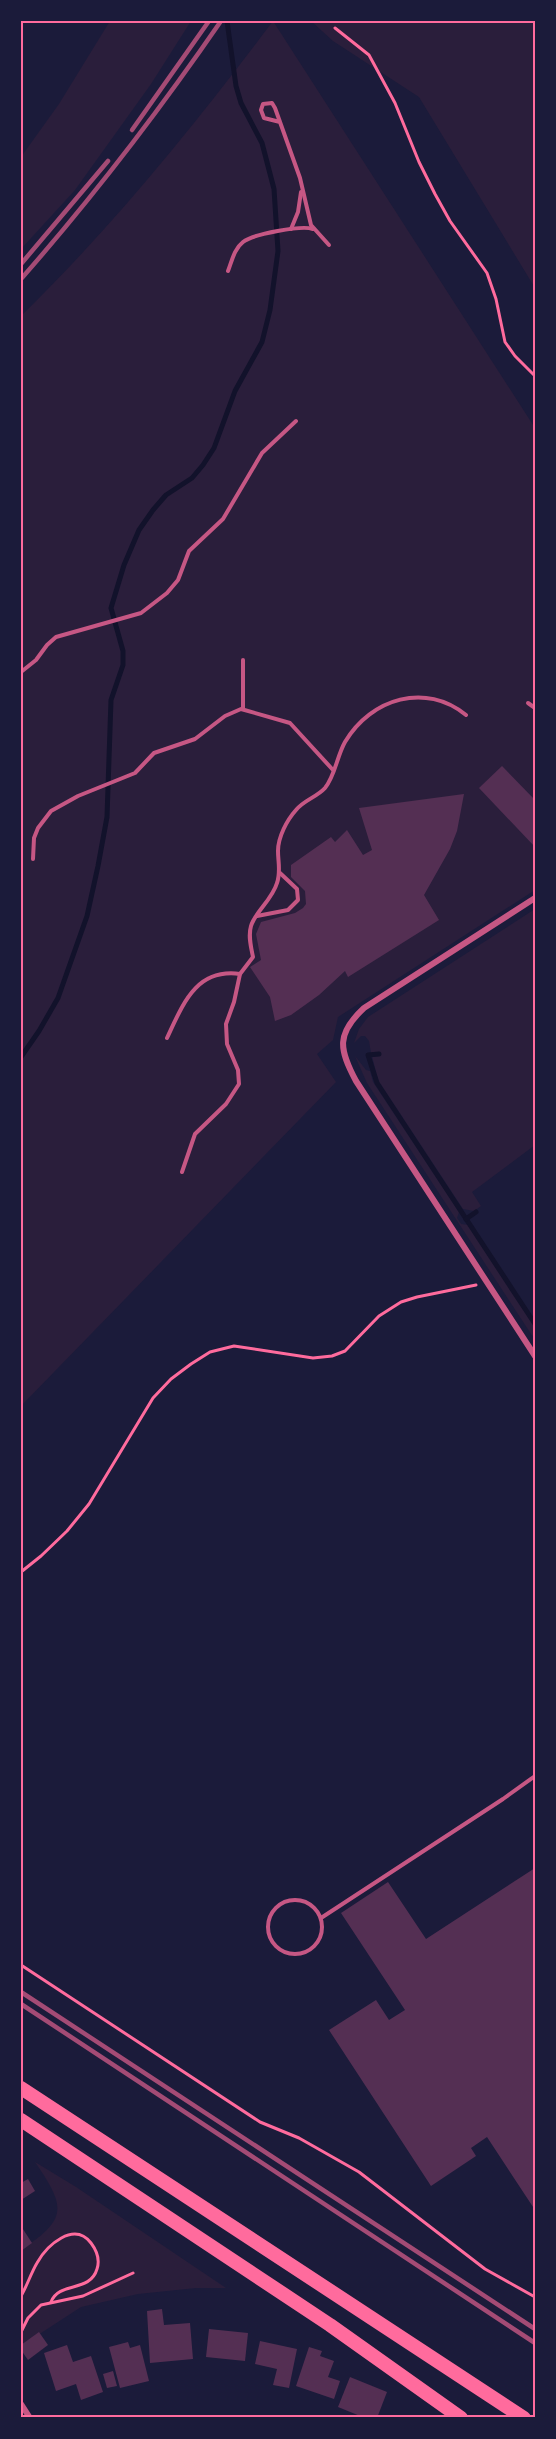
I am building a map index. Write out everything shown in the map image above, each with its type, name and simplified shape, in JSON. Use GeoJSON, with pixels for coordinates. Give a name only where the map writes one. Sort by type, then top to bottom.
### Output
{"type":"FeatureCollection","features":[{"type":"Feature","properties":{"kind":"highway"},"geometry":{"type":"LineString","coordinates":[[21,2088],[524,2418]]}},
{"type":"Feature","properties":{"kind":"highway"},"geometry":{"type":"LineString","coordinates":[[21,2120],[330,2325],[461,2418]]}},
{"type":"Feature","properties":{"kind":"street"},"geometry":{"type":"LineString","coordinates":[[535,898],[364,1008],[346,1028],[342,1041],[344,1055],[356,1081],[535,1356]]}},
{"type":"Feature","properties":{"kind":"street"},"geometry":{"type":"LineString","coordinates":[[21,2404],[30,2418]]}},
{"type":"Feature","properties":{"kind":"lane"},"geometry":{"type":"LineString","coordinates":[[280,122],[264,118],[261,110],[263,104],[272,103],[280,122],[314,230]]}},
{"type":"Feature","properties":{"kind":"lane"},"geometry":{"type":"LineString","coordinates":[[289,230],[298,212],[302,188]]}},
{"type":"Feature","properties":{"kind":"lane"},"geometry":{"type":"LineString","coordinates":[[228,271],[236,250],[246,240],[254,237],[307,227],[314,230],[329,245]]}},
{"type":"Feature","properties":{"kind":"lane"},"geometry":{"type":"LineString","coordinates":[[21,672],[36,660],[52,640],[135,616],[148,609],[174,586],[192,547],[223,519],[262,453],[296,420]]}},
{"type":"Feature","properties":{"kind":"lane"},"geometry":{"type":"LineString","coordinates":[[243,660],[243,709]]}},
{"type":"Feature","properties":{"kind":"lane"},"geometry":{"type":"LineString","coordinates":[[182,1172],[195,1134],[226,1104],[239,1084],[240,1076],[227,1044],[225,1031],[240,974],[253,957],[250,928],[271,898],[279,873],[279,843],[296,809],[304,801],[324,789],[353,731],[370,715],[391,703],[408,698],[432,698],[445,701],[466,715]]}},
{"type":"Feature","properties":{"kind":"lane"},"geometry":{"type":"LineString","coordinates":[[528,703],[535,708]]}},
{"type":"Feature","properties":{"kind":"lane"},"geometry":{"type":"LineString","coordinates":[[33,859],[34,838],[38,828],[51,811],[78,796],[135,773],[154,753],[195,739],[225,716],[243,709],[290,723],[333,770]]}},
{"type":"Feature","properties":{"kind":"lane"},"geometry":{"type":"LineString","coordinates":[[257,916],[288,910],[298,900],[297,889],[279,873]]}},
{"type":"Feature","properties":{"kind":"lane"},"geometry":{"type":"LineString","coordinates":[[167,1038],[180,1011],[199,984],[217,974],[240,974]]}},
{"type":"Feature","properties":{"kind":"lane"},"geometry":{"type":"LineString","coordinates":[[321,1918],[535,1776]]}},
{"type":"Feature","properties":{"kind":"lane"},"geometry":{"type":"LineString","coordinates":[[293,1901],[311,1907],[321,1918],[323,1932],[317,1944],[307,1952],[297,1954],[287,1953],[280,1949],[266,1928],[273,1910],[281,1904],[293,1901]]}},
{"type":"Feature","properties":{"kind":"path"},"geometry":{"type":"LineString","coordinates":[[335,28],[369,55],[395,103],[435,194],[450,221],[487,273],[496,299],[505,342],[514,356],[535,376]]}},
{"type":"Feature","properties":{"kind":"path"},"geometry":{"type":"LineString","coordinates":[[21,1572],[60,1537],[89,1504],[153,1398],[171,1379],[190,1364],[210,1352],[234,1346],[313,1358],[332,1356],[345,1351],[379,1316],[401,1302],[487,1282]]}},
{"type":"Feature","properties":{"kind":"path"},"geometry":{"type":"LineString","coordinates":[[21,1965],[260,2122],[299,2138],[359,2172],[485,2269],[535,2297]]}},
{"type":"Feature","properties":{"kind":"path"},"geometry":{"type":"LineString","coordinates":[[21,2296],[38,2261],[58,2239],[65,2235],[81,2235],[96,2249],[98,2258],[96,2272],[88,2282],[81,2286],[62,2290],[51,2302]]}},
{"type":"Feature","properties":{"kind":"path"},"geometry":{"type":"LineString","coordinates":[[21,2332],[34,2311],[41,2305],[83,2296],[133,2273]]}},
{"type":"Feature","properties":{"kind":"shaded area"},"geometry":{"type":"Polygon","coordinates":[[[110,21],[191,21],[151,84],[75,190],[21,249],[21,157],[59,104],[110,21]]]}},
{"type":"Feature","properties":{"kind":"shaded area"},"geometry":{"type":"Polygon","coordinates":[[[273,21],[535,428],[535,890],[338,1017],[333,1040],[317,1054],[336,1082],[21,1406],[21,316],[89,246],[153,173],[273,21]]]}},
{"type":"Feature","properties":{"kind":"shaded area"},"geometry":{"type":"Polygon","coordinates":[[[311,21],[535,21],[535,288],[419,97],[333,41],[311,21]]]}},
{"type":"Feature","properties":{"kind":"shaded area"},"geometry":{"type":"Polygon","coordinates":[[[535,909],[535,1145],[472,1192],[481,1206],[474,1211],[463,1209],[378,1080],[372,1056],[380,1056],[378,1052],[371,1053],[369,1041],[365,1036],[361,1036],[354,1043],[359,1029],[368,1017],[535,909]]]}},
{"type":"Feature","properties":{"kind":"shaded area"},"geometry":{"type":"Polygon","coordinates":[[[355,1056],[366,1070],[370,1071],[373,1082],[459,1212],[457,1218],[461,1224],[469,1225],[535,1327],[535,1340],[367,1083],[355,1056]]]}},
{"type":"Feature","properties":{"kind":"shaded area"},"geometry":{"type":"Polygon","coordinates":[[[35,2162],[226,2288],[196,2288],[138,2294],[81,2307],[21,2346],[21,2250],[47,2230],[57,2211],[57,2201],[35,2162]]]}},
{"type":"Feature","properties":{"kind":"building"},"geometry":{"type":"Polygon","coordinates":[[[502,766],[535,800],[535,847],[479,788],[502,766]]]}},
{"type":"Feature","properties":{"kind":"building"},"geometry":{"type":"Polygon","coordinates":[[[464,794],[457,831],[450,849],[424,895],[439,920],[348,977],[345,971],[319,995],[291,1015],[275,1021],[270,997],[250,967],[261,960],[256,934],[261,922],[295,913],[306,904],[305,891],[291,877],[291,865],[331,837],[335,842],[347,830],[363,855],[372,850],[359,808],[464,794]]]}},
{"type":"Feature","properties":{"kind":"building"},"geometry":{"type":"Polygon","coordinates":[[[535,1868],[535,2210],[487,2137],[471,2148],[476,2156],[431,2186],[329,2030],[376,2000],[389,2020],[405,2010],[341,1913],[388,1882],[426,1939],[535,1868]]]}},
{"type":"Feature","properties":{"kind":"building"},"geometry":{"type":"Polygon","coordinates":[[[28,2179],[35,2191],[21,2200],[21,2183],[28,2179]]]}},
{"type":"Feature","properties":{"kind":"building"},"geometry":{"type":"Polygon","coordinates":[[[21,2226],[32,2243],[21,2251],[21,2226]]]}},
{"type":"Feature","properties":{"kind":"building"},"geometry":{"type":"Polygon","coordinates":[[[162,2309],[164,2325],[190,2323],[193,2359],[150,2363],[147,2311],[162,2309]]]}},
{"type":"Feature","properties":{"kind":"building"},"geometry":{"type":"Polygon","coordinates":[[[209,2329],[248,2333],[245,2361],[206,2357],[209,2329]]]}},
{"type":"Feature","properties":{"kind":"building"},"geometry":{"type":"Polygon","coordinates":[[[39,2332],[48,2345],[28,2360],[21,2350],[21,2345],[39,2332]]]}},
{"type":"Feature","properties":{"kind":"building"},"geometry":{"type":"Polygon","coordinates":[[[260,2341],[297,2349],[289,2388],[273,2385],[277,2369],[255,2364],[260,2341]]]}},
{"type":"Feature","properties":{"kind":"building"},"geometry":{"type":"Polygon","coordinates":[[[128,2342],[130,2348],[140,2345],[149,2381],[120,2388],[109,2347],[128,2342]]]}},
{"type":"Feature","properties":{"kind":"building"},"geometry":{"type":"Polygon","coordinates":[[[67,2345],[73,2362],[91,2356],[103,2392],[81,2400],[76,2384],[56,2391],[44,2353],[67,2345]]]}},
{"type":"Feature","properties":{"kind":"building"},"geometry":{"type":"Polygon","coordinates":[[[309,2347],[322,2351],[320,2356],[334,2361],[328,2377],[340,2381],[334,2399],[296,2386],[309,2347]]]}},
{"type":"Feature","properties":{"kind":"building"},"geometry":{"type":"Polygon","coordinates":[[[113,2371],[117,2386],[107,2388],[103,2374],[113,2371]]]}},
{"type":"Feature","properties":{"kind":"building"},"geometry":{"type":"Polygon","coordinates":[[[350,2377],[387,2392],[377,2418],[365,2418],[338,2407],[350,2377]]]}},
{"type":"Feature","properties":{"kind":"waterway"},"geometry":{"type":"LineString","coordinates":[[21,1057],[58,998],[87,916],[98,866],[107,817],[111,700],[123,665],[123,651],[111,608],[124,565],[139,530],[153,510],[166,495],[192,478],[214,448],[235,391],[262,342],[270,310],[278,251],[274,189],[262,143],[241,103],[236,86],[227,21]]}},
{"type":"Feature","properties":{"kind":"waterway"},"geometry":{"type":"LineString","coordinates":[[379,1054],[368,1055],[377,1083],[535,1324]]}},
{"type":"Feature","properties":{"kind":"waterway"},"geometry":{"type":"LineString","coordinates":[[466,1219],[476,1212]]}},
{"type":"Feature","properties":{"kind":"railway"},"geometry":{"type":"LineString","coordinates":[[132,130],[209,21]]}},
{"type":"Feature","properties":{"kind":"railway"},"geometry":{"type":"LineString","coordinates":[[21,279],[125,153],[221,21]]}},
{"type":"Feature","properties":{"kind":"railway"},"geometry":{"type":"LineString","coordinates":[[21,264],[108,161]]}},
{"type":"Feature","properties":{"kind":"railway"},"geometry":{"type":"LineString","coordinates":[[21,1992],[535,2329]]}},
{"type":"Feature","properties":{"kind":"railway"},"geometry":{"type":"LineString","coordinates":[[21,2004],[535,2343]]}}]}
